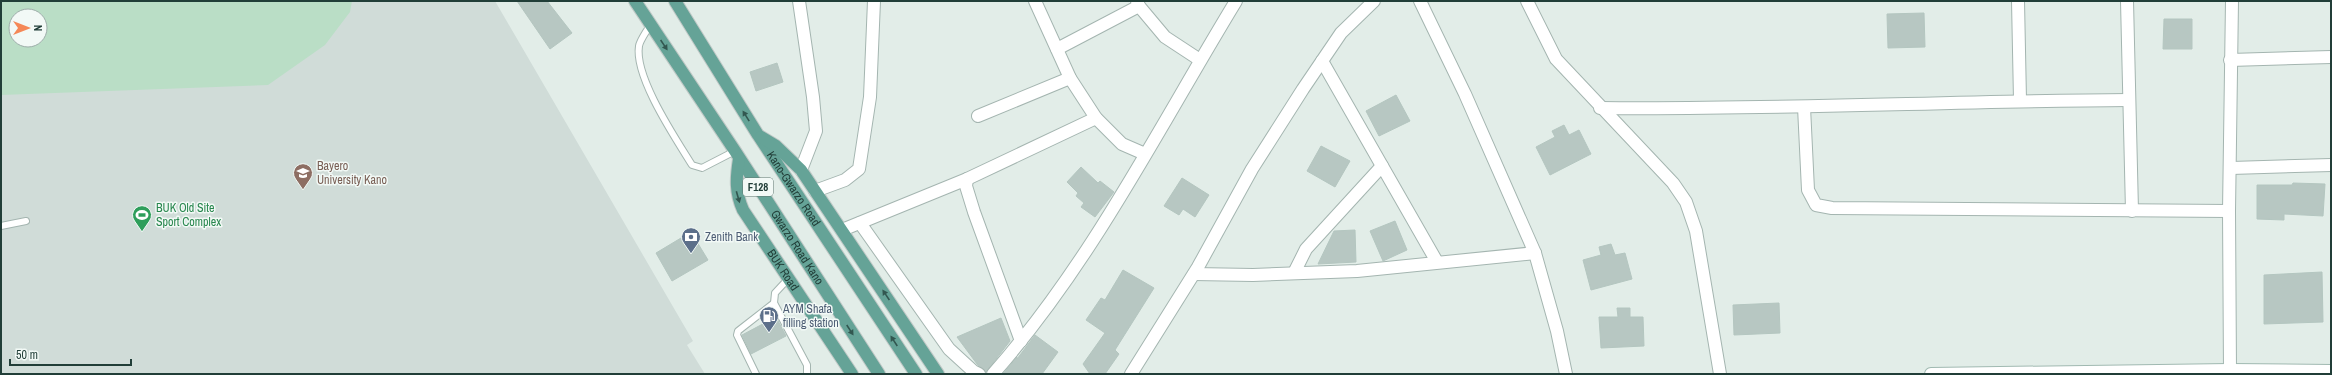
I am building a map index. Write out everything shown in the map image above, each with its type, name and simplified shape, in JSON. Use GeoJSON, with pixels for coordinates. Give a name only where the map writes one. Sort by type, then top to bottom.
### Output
{"type":"FeatureCollection","features":[{"type":"Feature","properties":{"kind":"main road","name":"Gwarzo Road Kano"},"geometry":{"type":"LineString","coordinates":[[635,1],[879,374]]}},
{"type":"Feature","properties":{"kind":"main road","name":"Kano-Gwarzo Road"},"geometry":{"type":"LineString","coordinates":[[674,1],[758,135],[916,374]]}},
{"type":"Feature","properties":{"kind":"main road"},"geometry":{"type":"LineString","coordinates":[[758,135],[776,146],[801,170],[938,374]]}},
{"type":"Feature","properties":{"kind":"main road","name":"BUK Road"},"geometry":{"type":"LineString","coordinates":[[737,155],[735,180],[737,196],[743,210],[852,374]]}},
{"type":"Feature","properties":{"kind":"street"},"geometry":{"type":"LineString","coordinates":[[799,1],[813,97],[816,131],[801,170]]}},
{"type":"Feature","properties":{"kind":"street"},"geometry":{"type":"LineString","coordinates":[[815,190],[845,180],[859,169],[870,97],[874,1]]}},
{"type":"Feature","properties":{"kind":"street"},"geometry":{"type":"LineString","coordinates":[[1035,1],[1070,78],[1096,118],[1122,144],[1145,154]]}},
{"type":"Feature","properties":{"kind":"street"},"geometry":{"type":"LineString","coordinates":[[993,374],[1021,341],[1072,274],[1236,1]]}},
{"type":"Feature","properties":{"kind":"street"},"geometry":{"type":"LineString","coordinates":[[1131,374],[1194,274],[1252,169],[1322,61],[1341,33],[1374,1]]}},
{"type":"Feature","properties":{"kind":"street"},"geometry":{"type":"LineString","coordinates":[[1420,1],[1465,94],[1535,253],[1557,331],[1566,374]]}},
{"type":"Feature","properties":{"kind":"street"},"geometry":{"type":"LineString","coordinates":[[1528,1],[1556,59],[1600,108],[1673,183],[1686,202],[1696,231],[1720,374]]}},
{"type":"Feature","properties":{"kind":"street"},"geometry":{"type":"LineString","coordinates":[[2018,1],[2020,100]]}},
{"type":"Feature","properties":{"kind":"street"},"geometry":{"type":"LineString","coordinates":[[2127,1],[2132,211]]}},
{"type":"Feature","properties":{"kind":"street"},"geometry":{"type":"LineString","coordinates":[[2230,370],[2229,211],[2231,168],[2230,60],[2232,1]]}},
{"type":"Feature","properties":{"kind":"street"},"geometry":{"type":"LineString","coordinates":[[1056,49],[1138,4],[1165,37],[1200,60]]}},
{"type":"Feature","properties":{"kind":"street"},"geometry":{"type":"LineString","coordinates":[[2230,60],[2331,57]]}},
{"type":"Feature","properties":{"kind":"street"},"geometry":{"type":"LineString","coordinates":[[1322,61],[1437,262]]}},
{"type":"Feature","properties":{"kind":"street"},"geometry":{"type":"LineString","coordinates":[[978,116],[1070,78]]}},
{"type":"Feature","properties":{"kind":"street"},"geometry":{"type":"LineString","coordinates":[[1600,108],[1712,109],[2020,100],[2129,100]]}},
{"type":"Feature","properties":{"kind":"street"},"geometry":{"type":"LineString","coordinates":[[1804,106],[1808,190],[1816,206],[1832,208],[2229,211]]}},
{"type":"Feature","properties":{"kind":"street"},"geometry":{"type":"LineString","coordinates":[[842,230],[967,179],[1096,118]]}},
{"type":"Feature","properties":{"kind":"street"},"geometry":{"type":"LineString","coordinates":[[2231,168],[2331,165]]}},
{"type":"Feature","properties":{"kind":"street"},"geometry":{"type":"LineString","coordinates":[[1294,273],[1306,248],[1382,166]]}},
{"type":"Feature","properties":{"kind":"street"},"geometry":{"type":"LineString","coordinates":[[967,179],[966,186],[974,212],[1021,341]]}},
{"type":"Feature","properties":{"kind":"street"},"geometry":{"type":"LineString","coordinates":[[860,223],[949,349],[973,371],[979,374]]}},
{"type":"Feature","properties":{"kind":"street"},"geometry":{"type":"LineString","coordinates":[[1194,274],[1357,271],[1535,253]]}},
{"type":"Feature","properties":{"kind":"street"},"geometry":{"type":"LineString","coordinates":[[1931,374],[2230,370],[2331,371]]}},
{"type":"Feature","properties":{"kind":"lane"},"geometry":{"type":"LineString","coordinates":[[650,25],[639,46],[641,66],[658,109],[692,165],[702,168],[737,155]]}},
{"type":"Feature","properties":{"kind":"lane"},"geometry":{"type":"LineString","coordinates":[[1,226],[26,221]]}},
{"type":"Feature","properties":{"kind":"lane"},"geometry":{"type":"LineString","coordinates":[[788,279],[775,293],[774,303],[807,365],[807,374]]}},
{"type":"Feature","properties":{"kind":"lane"},"geometry":{"type":"LineString","coordinates":[[756,374],[737,339],[738,331],[774,303]]}},
{"type":"Feature","properties":{"kind":"shaded area","name":"Bayero University Kano"},"geometry":{"type":"Polygon","coordinates":[[[1,1],[495,1],[693,341],[687,345],[705,374],[1,374],[1,1]]]}},
{"type":"Feature","properties":{"kind":"green space"},"geometry":{"type":"Polygon","coordinates":[[[1,1],[352,1],[350,12],[325,45],[268,85],[1,95],[1,1]]]}},
{"type":"Feature","properties":{"kind":"building"},"geometry":{"type":"Polygon","coordinates":[[[517,1],[547,1],[572,33],[550,49],[517,1]]]}},
{"type":"Feature","properties":{"kind":"building"},"geometry":{"type":"Polygon","coordinates":[[[1924,13],[1925,47],[1888,48],[1887,14],[1924,13]]]}},
{"type":"Feature","properties":{"kind":"building"},"geometry":{"type":"Polygon","coordinates":[[[2164,19],[2192,19],[2192,49],[2163,49],[2164,19]]]}},
{"type":"Feature","properties":{"kind":"building"},"geometry":{"type":"Polygon","coordinates":[[[777,63],[783,82],[756,91],[750,72],[777,63]]]}},
{"type":"Feature","properties":{"kind":"building"},"geometry":{"type":"Polygon","coordinates":[[[1396,95],[1410,121],[1379,136],[1366,111],[1396,95]]]}},
{"type":"Feature","properties":{"kind":"building"},"geometry":{"type":"Polygon","coordinates":[[[1564,125],[1569,135],[1579,130],[1591,154],[1550,175],[1536,147],[1555,137],[1552,131],[1564,125]]]}},
{"type":"Feature","properties":{"kind":"building"},"geometry":{"type":"Polygon","coordinates":[[[1321,146],[1350,161],[1335,187],[1307,171],[1321,146]]]}},
{"type":"Feature","properties":{"kind":"building"},"geometry":{"type":"Polygon","coordinates":[[[1081,167],[1098,183],[1100,181],[1114,192],[1095,217],[1081,207],[1084,203],[1076,196],[1078,193],[1067,182],[1081,167]]]}},
{"type":"Feature","properties":{"kind":"building"},"geometry":{"type":"Polygon","coordinates":[[[1182,178],[1209,195],[1195,217],[1183,209],[1179,215],[1164,206],[1182,178]]]}},
{"type":"Feature","properties":{"kind":"building"},"geometry":{"type":"Polygon","coordinates":[[[2293,183],[2325,184],[2323,216],[2284,214],[2284,220],[2257,219],[2257,185],[2292,185],[2293,183]]]}},
{"type":"Feature","properties":{"kind":"building"},"geometry":{"type":"Polygon","coordinates":[[[1395,221],[1407,250],[1383,261],[1370,231],[1395,221]]]}},
{"type":"Feature","properties":{"kind":"building"},"geometry":{"type":"Polygon","coordinates":[[[1355,230],[1356,262],[1318,264],[1334,231],[1355,230]]]}},
{"type":"Feature","properties":{"kind":"building"},"geometry":{"type":"Polygon","coordinates":[[[691,232],[708,260],[672,281],[656,253],[691,232]]]}},
{"type":"Feature","properties":{"kind":"building"},"geometry":{"type":"Polygon","coordinates":[[[1611,244],[1615,255],[1625,253],[1632,279],[1591,290],[1583,260],[1601,255],[1599,247],[1611,244]]]}},
{"type":"Feature","properties":{"kind":"building"},"geometry":{"type":"Polygon","coordinates":[[[1123,270],[1154,288],[1115,350],[1119,354],[1105,374],[1090,374],[1083,364],[1105,333],[1086,320],[1101,298],[1105,300],[1123,270]]]}},
{"type":"Feature","properties":{"kind":"building"},"geometry":{"type":"Polygon","coordinates":[[[2322,272],[2323,322],[2264,324],[2264,275],[2322,272]]]}},
{"type":"Feature","properties":{"kind":"building"},"geometry":{"type":"Polygon","coordinates":[[[1779,303],[1780,333],[1734,335],[1733,305],[1779,303]]]}},
{"type":"Feature","properties":{"kind":"building"},"geometry":{"type":"Polygon","coordinates":[[[1617,308],[1630,308],[1630,317],[1643,317],[1644,346],[1601,348],[1599,317],[1618,317],[1617,308]]]}},
{"type":"Feature","properties":{"kind":"building"},"geometry":{"type":"Polygon","coordinates":[[[776,317],[786,336],[751,354],[742,335],[776,317]]]}},
{"type":"Feature","properties":{"kind":"building"},"geometry":{"type":"Polygon","coordinates":[[[1001,318],[1010,341],[986,372],[977,364],[957,337],[1001,318]]]}},
{"type":"Feature","properties":{"kind":"building"},"geometry":{"type":"Polygon","coordinates":[[[1035,335],[1058,352],[1042,374],[1003,374],[1017,357],[1017,359],[1035,335]]]}},
{"type":"Feature","properties":{"kind":"place","name":"Bayero University Kano"},"geometry":{"type":"Point","coordinates":[303,190]}},
{"type":"Feature","properties":{"kind":"place","name":"BUK Old Site Sport Complex"},"geometry":{"type":"Point","coordinates":[142,232]}},
{"type":"Feature","properties":{"kind":"place","name":"Zenith Bank"},"geometry":{"type":"Point","coordinates":[691,254]}},
{"type":"Feature","properties":{"kind":"place","name":"AYM Shafa filling station"},"geometry":{"type":"Point","coordinates":[769,333]}}]}
